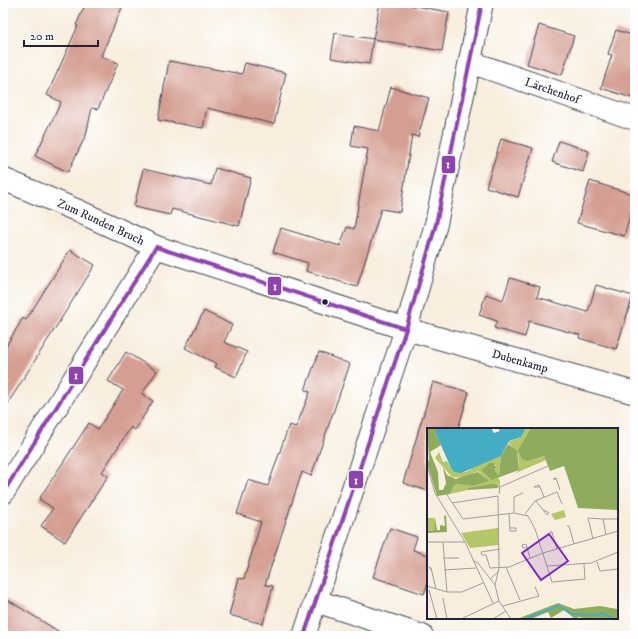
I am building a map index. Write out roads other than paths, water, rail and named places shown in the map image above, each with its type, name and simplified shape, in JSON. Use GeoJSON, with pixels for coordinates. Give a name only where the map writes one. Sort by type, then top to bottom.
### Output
{"type":"FeatureCollection","features":[{"type":"Feature","properties":{"kind":"street"},"geometry":{"type":"LineString","coordinates":[[304,636],[406,329],[436,224],[482,3]]}},
{"type":"Feature","properties":{"kind":"street","name":"Lärchenhof"},"geometry":{"type":"LineString","coordinates":[[470,62],[635,119]]}},
{"type":"Feature","properties":{"kind":"street","name":"Zum Runden Bruch"},"geometry":{"type":"LineString","coordinates":[[3,180],[76,210],[156,248],[406,329]]}},
{"type":"Feature","properties":{"kind":"street"},"geometry":{"type":"LineString","coordinates":[[3,493],[156,248]]}},
{"type":"Feature","properties":{"kind":"street","name":"Dubenkamp"},"geometry":{"type":"LineString","coordinates":[[406,329],[635,393]]}},
{"type":"Feature","properties":{"kind":"street"},"geometry":{"type":"LineString","coordinates":[[316,601],[422,636]]}}]}
